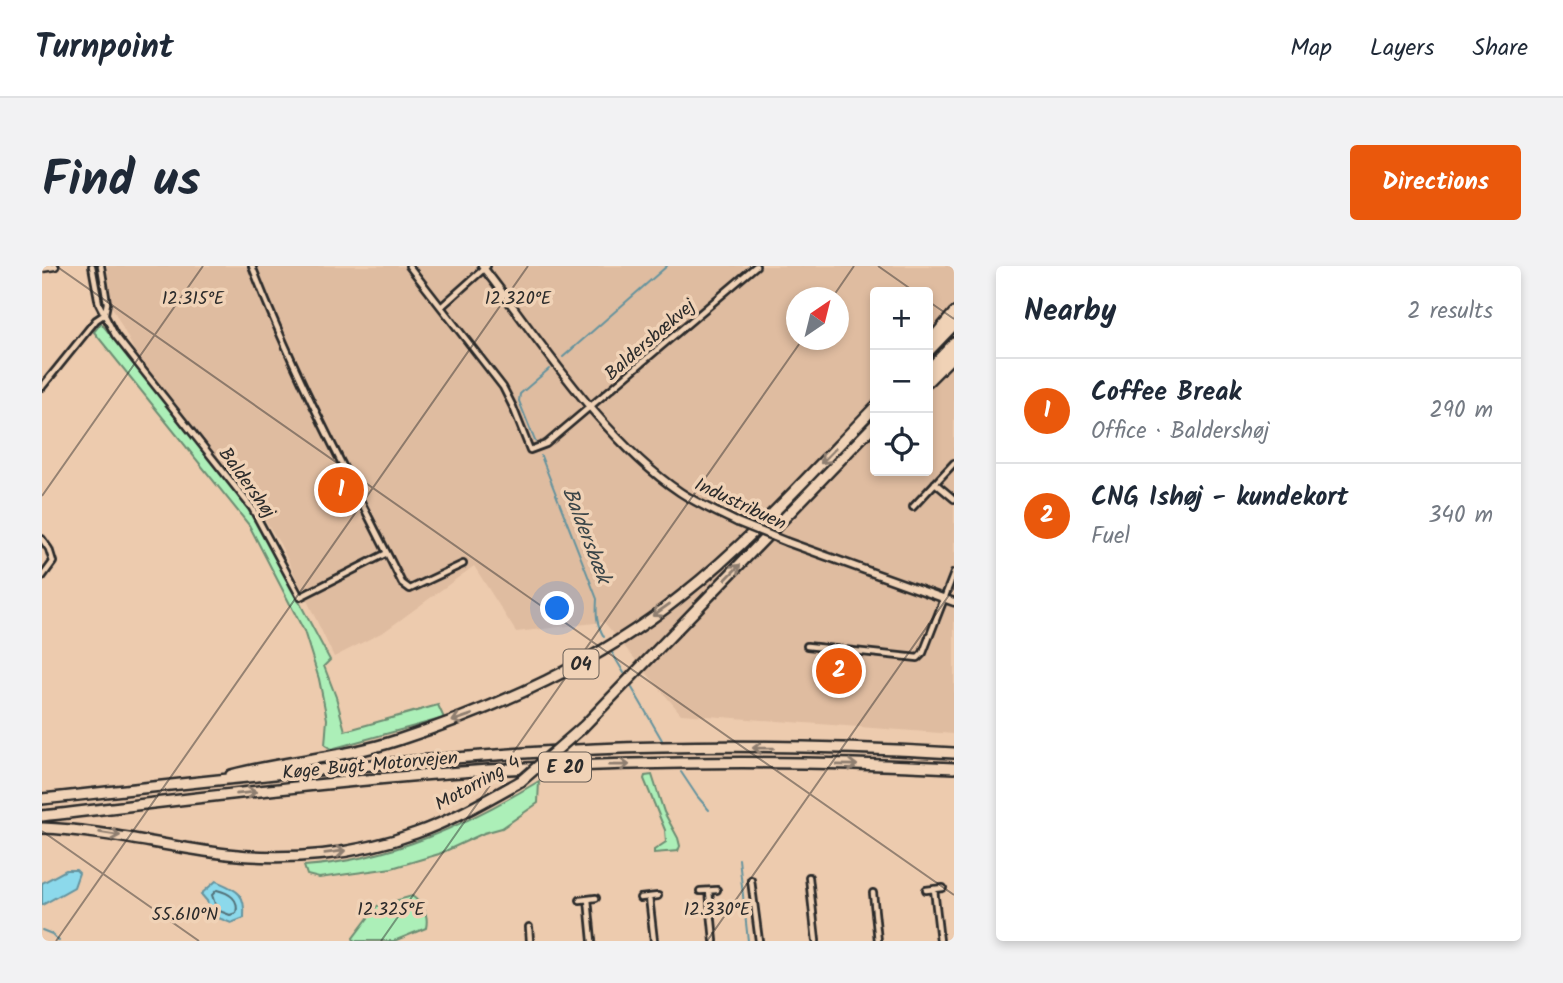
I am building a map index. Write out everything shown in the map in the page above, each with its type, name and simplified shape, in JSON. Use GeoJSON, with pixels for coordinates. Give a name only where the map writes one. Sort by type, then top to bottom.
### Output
{"type":"FeatureCollection","features":[{"type":"Feature","properties":{"kind":"highway"},"geometry":{"type":"LineString","coordinates":[[933,338],[954,313]]}},
{"type":"Feature","properties":{"kind":"highway"},"geometry":{"type":"LineString","coordinates":[[930,350],[954,325]]}},
{"type":"Feature","properties":{"kind":"highway"},"geometry":{"type":"LineString","coordinates":[[933,365],[954,343]]}},
{"type":"Feature","properties":{"kind":"highway"},"geometry":{"type":"LineString","coordinates":[[933,376],[954,355]]}},
{"type":"Feature","properties":{"kind":"highway","name":"O4"},"geometry":{"type":"LineString","coordinates":[[209,781],[254,769],[334,756],[395,741],[479,713],[572,669],[680,598],[746,540],[870,412]]}},
{"type":"Feature","properties":{"kind":"highway","name":"Motorring 4"},"geometry":{"type":"LineString","coordinates":[[42,828],[92,832],[228,854],[296,857],[369,847],[416,833],[464,813],[521,780],[583,727],[870,430]]}},
{"type":"Feature","properties":{"kind":"highway","name":"Køge Bugt Motorvejen"},"geometry":{"type":"LineString","coordinates":[[42,799],[406,761],[598,749],[735,747],[954,752]]}},
{"type":"Feature","properties":{"kind":"highway","name":"Køge Bugt Motorvejen"},"geometry":{"type":"LineString","coordinates":[[42,816],[489,771],[611,765],[736,764],[954,768]]}},
{"type":"Feature","properties":{"kind":"street"},"geometry":{"type":"LineString","coordinates":[[42,268],[55,266]]}},
{"type":"Feature","properties":{"kind":"street","name":"Baldershøj"},"geometry":{"type":"LineString","coordinates":[[92,266],[99,304],[114,335],[252,508],[300,597],[387,552]]}},
{"type":"Feature","properties":{"kind":"street","name":"Baldershøj"},"geometry":{"type":"LineString","coordinates":[[101,266],[107,303],[105,314]]}},
{"type":"Feature","properties":{"kind":"street"},"geometry":{"type":"LineString","coordinates":[[252,266],[310,401],[402,583],[410,589],[463,564]]}},
{"type":"Feature","properties":{"kind":"street"},"geometry":{"type":"LineString","coordinates":[[409,266],[441,307],[485,267]]}},
{"type":"Feature","properties":{"kind":"street","name":"Baldersbækvej"},"geometry":{"type":"LineString","coordinates":[[441,307],[503,387],[530,450],[544,446],[592,407],[756,266]]}},
{"type":"Feature","properties":{"kind":"street","name":"Industribuen"},"geometry":{"type":"LineString","coordinates":[[485,267],[592,407],[627,448],[661,478],[690,498],[737,522],[954,602]]}},
{"type":"Feature","properties":{"kind":"street"},"geometry":{"type":"LineString","coordinates":[[42,387],[96,320],[105,314]]}},
{"type":"Feature","properties":{"kind":"street"},"geometry":{"type":"LineString","coordinates":[[913,507],[954,463]]}},
{"type":"Feature","properties":{"kind":"street"},"geometry":{"type":"LineString","coordinates":[[935,483],[954,499]]}},
{"type":"Feature","properties":{"kind":"street"},"geometry":{"type":"LineString","coordinates":[[42,539],[53,562],[42,577]]}},
{"type":"Feature","properties":{"kind":"street"},"geometry":{"type":"LineString","coordinates":[[807,646],[918,658],[923,653],[954,573]]}},
{"type":"Feature","properties":{"kind":"street"},"geometry":{"type":"LineString","coordinates":[[809,877],[816,941]]}},
{"type":"Feature","properties":{"kind":"street"},"geometry":{"type":"LineString","coordinates":[[751,880],[760,941]]}},
{"type":"Feature","properties":{"kind":"street"},"geometry":{"type":"LineString","coordinates":[[926,890],[943,888]]}},
{"type":"Feature","properties":{"kind":"street"},"geometry":{"type":"LineString","coordinates":[[934,889],[940,941]]}},
{"type":"Feature","properties":{"kind":"street"},"geometry":{"type":"LineString","coordinates":[[700,891],[717,890]]}},
{"type":"Feature","properties":{"kind":"street"},"geometry":{"type":"LineString","coordinates":[[709,891],[714,941]]}},
{"type":"Feature","properties":{"kind":"street"},"geometry":{"type":"LineString","coordinates":[[873,893],[878,941]]}},
{"type":"Feature","properties":{"kind":"street"},"geometry":{"type":"LineString","coordinates":[[640,898],[657,896]]}},
{"type":"Feature","properties":{"kind":"street"},"geometry":{"type":"LineString","coordinates":[[649,897],[654,941]]}},
{"type":"Feature","properties":{"kind":"street"},"geometry":{"type":"LineString","coordinates":[[580,900],[596,898]]}},
{"type":"Feature","properties":{"kind":"street"},"geometry":{"type":"LineString","coordinates":[[588,899],[592,941]]}},
{"type":"Feature","properties":{"kind":"street"},"geometry":{"type":"LineString","coordinates":[[529,927],[530,941]]}},
{"type":"Feature","properties":{"kind":"shaded area"},"geometry":{"type":"Polygon","coordinates":[[[107,266],[954,266],[954,734],[681,714],[604,622],[516,632],[474,566],[385,631],[334,657],[280,544],[256,505],[135,352],[112,307],[107,266]]]}},
{"type":"Feature","properties":{"kind":"green space"},"geometry":{"type":"Polygon","coordinates":[[[101,323],[253,515],[330,660],[324,666],[345,731],[438,705],[444,718],[331,749],[325,745],[327,719],[319,679],[304,631],[249,525],[94,332],[101,323]]]}},
{"type":"Feature","properties":{"kind":"green space"},"geometry":{"type":"Polygon","coordinates":[[[652,775],[664,812],[678,838],[678,851],[654,853],[654,850],[666,842],[665,830],[644,779],[645,776],[652,775]]]}},
{"type":"Feature","properties":{"kind":"green space"},"geometry":{"type":"Polygon","coordinates":[[[539,781],[538,803],[502,828],[484,833],[439,854],[392,868],[319,878],[307,875],[304,866],[367,856],[427,838],[484,812],[539,781]]]}},
{"type":"Feature","properties":{"kind":"green space"},"geometry":{"type":"Polygon","coordinates":[[[412,896],[424,910],[426,928],[394,941],[354,941],[353,938],[377,906],[412,896]]]}},
{"type":"Feature","properties":{"kind":"water"},"geometry":{"type":"Polygon","coordinates":[[[66,870],[76,870],[79,873],[74,887],[42,905],[42,883],[66,870]]]}},
{"type":"Feature","properties":{"kind":"water"},"geometry":{"type":"Polygon","coordinates":[[[216,881],[239,894],[242,898],[244,918],[231,923],[211,915],[207,901],[201,894],[216,881]]]}},
{"type":"Feature","properties":{"kind":"waterway","name":"Baldersbæk"},"geometry":{"type":"LineString","coordinates":[[563,357],[667,266]]}},
{"type":"Feature","properties":{"kind":"waterway","name":"Baldersbæk"},"geometry":{"type":"LineString","coordinates":[[535,441],[519,401],[520,394],[549,369]]}},
{"type":"Feature","properties":{"kind":"waterway","name":"Baldersbæk"},"geometry":{"type":"LineString","coordinates":[[541,456],[597,599],[597,619],[604,637]]}},
{"type":"Feature","properties":{"kind":"waterway","name":"Baldersbæk"},"geometry":{"type":"LineString","coordinates":[[611,651],[624,673]]}},
{"type":"Feature","properties":{"kind":"waterway","name":"Baldersbæk"},"geometry":{"type":"LineString","coordinates":[[632,688],[662,740]]}},
{"type":"Feature","properties":{"kind":"waterway","name":"Baldersbæk"},"geometry":{"type":"LineString","coordinates":[[681,772],[709,810]]}},
{"type":"Feature","properties":{"kind":"waterway","name":"Baldersbæk"},"geometry":{"type":"LineString","coordinates":[[739,859],[748,941]]}},
{"type":"Feature","properties":{"kind":"waterway"},"geometry":{"type":"LineString","coordinates":[[42,930],[59,941]]}},
{"type":"Feature","properties":{"kind":"place","name":"Coffee Break"},"geometry":{"type":"Point","coordinates":[341,490]}},
{"type":"Feature","properties":{"kind":"place","name":"CNG Ishøj - kundekort"},"geometry":{"type":"Point","coordinates":[839,671]}}]}
